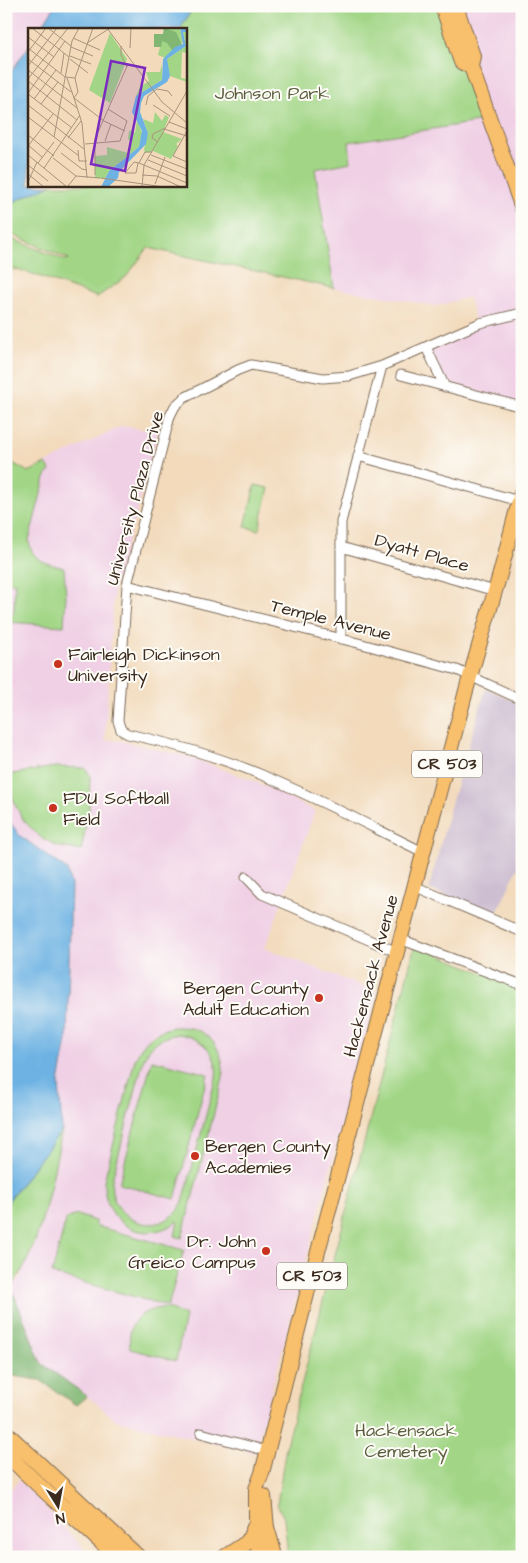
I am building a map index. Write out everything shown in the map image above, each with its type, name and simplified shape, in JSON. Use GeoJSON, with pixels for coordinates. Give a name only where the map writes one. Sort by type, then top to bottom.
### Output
{"type":"FeatureCollection","features":[{"type":"Feature","properties":{"kind":"highway"},"geometry":{"type":"LineString","coordinates":[[6,1433],[138,1557]]}},
{"type":"Feature","properties":{"kind":"highway"},"geometry":{"type":"LineString","coordinates":[[6,1453],[68,1514],[91,1532],[117,1557]]}},
{"type":"Feature","properties":{"kind":"highway"},"geometry":{"type":"LineString","coordinates":[[68,1514],[71,1524],[105,1557]]}},
{"type":"Feature","properties":{"kind":"highway"},"geometry":{"type":"LineString","coordinates":[[101,1522],[150,1557]]}},
{"type":"Feature","properties":{"kind":"highway"},"geometry":{"type":"LineString","coordinates":[[225,1557],[248,1542],[262,1526],[275,1557]]}},
{"type":"Feature","properties":{"kind":"main road"},"geometry":{"type":"LineString","coordinates":[[442,6],[461,62],[471,67]]}},
{"type":"Feature","properties":{"kind":"main road"},"geometry":{"type":"LineString","coordinates":[[456,6],[473,56],[471,67],[522,208]]}},
{"type":"Feature","properties":{"kind":"main road","name":"Hackensack Avenue"},"geometry":{"type":"LineString","coordinates":[[259,1557],[262,1526],[262,1473],[267,1451],[414,886],[470,676],[496,591],[520,495]]}},
{"type":"Feature","properties":{"kind":"main road","name":"Hackensack Avenue"},"geometry":{"type":"LineString","coordinates":[[262,1526],[270,1557]]}},
{"type":"Feature","properties":{"kind":"street","name":"University Plaza Drive"},"geometry":{"type":"LineString","coordinates":[[423,852],[262,774],[188,748],[128,734],[121,730],[118,721],[127,585],[170,416],[175,406],[184,398],[238,370],[252,365],[334,378],[349,376],[382,366],[482,322],[522,313]]}},
{"type":"Feature","properties":{"kind":"street"},"geometry":{"type":"LineString","coordinates":[[426,347],[445,387]]}},
{"type":"Feature","properties":{"kind":"street"},"geometry":{"type":"LineString","coordinates":[[341,639],[341,522],[382,366]]}},
{"type":"Feature","properties":{"kind":"street"},"geometry":{"type":"LineString","coordinates":[[402,375],[522,407]]}},
{"type":"Feature","properties":{"kind":"street"},"geometry":{"type":"LineString","coordinates":[[358,456],[520,495]]}},
{"type":"Feature","properties":{"kind":"street","name":"Dyatt Place"},"geometry":{"type":"LineString","coordinates":[[341,547],[496,591]]}},
{"type":"Feature","properties":{"kind":"street","name":"Temple Avenue"},"geometry":{"type":"LineString","coordinates":[[127,585],[457,670],[522,700]]}},
{"type":"Feature","properties":{"kind":"street"},"geometry":{"type":"LineString","coordinates":[[246,877],[262,894],[399,946],[522,986]]}},
{"type":"Feature","properties":{"kind":"street"},"geometry":{"type":"LineString","coordinates":[[414,886],[522,932]]}},
{"type":"Feature","properties":{"kind":"street"},"geometry":{"type":"LineString","coordinates":[[200,1432],[267,1451]]}},
{"type":"Feature","properties":{"kind":"shaded area"},"geometry":{"type":"Polygon","coordinates":[[[6,6],[55,6],[41,28],[28,28],[28,47],[6,79],[6,6]]]}},
{"type":"Feature","properties":{"kind":"shaded area"},"geometry":{"type":"Polygon","coordinates":[[[446,6],[522,6],[522,407],[445,387],[426,347],[476,325],[469,297],[436,306],[334,288],[315,169],[351,162],[348,142],[490,120],[446,6]]]}},
{"type":"Feature","properties":{"kind":"shaded area","name":"Bergen County Academies"},"geometry":{"type":"Polygon","coordinates":[[[122,426],[158,432],[114,587],[105,740],[122,741],[189,757],[257,782],[315,811],[265,948],[377,992],[255,1453],[116,1420],[41,1363],[11,1287],[20,1277],[41,1225],[62,1131],[59,1083],[67,1040],[71,885],[67,871],[6,890],[6,459],[28,472],[122,426]]]}},
{"type":"Feature","properties":{"kind":"shaded area"},"geometry":{"type":"Polygon","coordinates":[[[486,688],[522,705],[522,871],[517,869],[495,917],[429,889],[451,804],[486,688]]]}},
{"type":"Feature","properties":{"kind":"shaded area"},"geometry":{"type":"Polygon","coordinates":[[[19,1480],[91,1557],[6,1557],[6,1495],[19,1480]]]}},
{"type":"Feature","properties":{"kind":"green space","name":"Johnson Park"},"geometry":{"type":"Polygon","coordinates":[[[194,6],[447,6],[490,120],[349,142],[351,162],[315,169],[334,288],[148,248],[126,277],[97,297],[30,273],[9,268],[6,273],[6,245],[12,239],[65,260],[69,259],[13,235],[6,243],[6,208],[17,200],[49,186],[186,186],[186,28],[181,28],[194,6]]]}},
{"type":"Feature","properties":{"kind":"green space"},"geometry":{"type":"Polygon","coordinates":[[[6,459],[28,472],[46,464],[50,470],[45,478],[29,540],[30,547],[36,557],[64,568],[66,596],[64,626],[7,622],[14,611],[15,583],[6,582],[6,459]]]}},
{"type":"Feature","properties":{"kind":"green space"},"geometry":{"type":"Polygon","coordinates":[[[255,485],[269,488],[259,530],[245,527],[255,485]]]}},
{"type":"Feature","properties":{"kind":"green space","name":"FDU Softball Field"},"geometry":{"type":"Polygon","coordinates":[[[55,767],[85,768],[90,775],[89,810],[81,851],[57,846],[40,837],[24,821],[15,805],[7,775],[55,767]]]}},
{"type":"Feature","properties":{"kind":"green space","name":"Hackensack Cemetery"},"geometry":{"type":"Polygon","coordinates":[[[415,945],[522,989],[522,1557],[288,1557],[284,1518],[277,1504],[287,1441],[415,945]]]}},
{"type":"Feature","properties":{"kind":"green space"},"geometry":{"type":"Polygon","coordinates":[[[167,1028],[189,1028],[208,1036],[217,1048],[223,1070],[223,1078],[182,1238],[175,1236],[178,1221],[152,1232],[139,1231],[128,1226],[118,1219],[110,1209],[105,1196],[104,1181],[135,1059],[150,1037],[167,1028]],[[178,1034],[162,1039],[150,1048],[144,1058],[112,1180],[112,1192],[122,1212],[141,1223],[152,1224],[163,1221],[174,1214],[183,1202],[216,1077],[215,1061],[207,1048],[186,1036],[178,1034]]]}},
{"type":"Feature","properties":{"kind":"green space"},"geometry":{"type":"Polygon","coordinates":[[[152,1060],[208,1074],[175,1199],[119,1184],[152,1060]]]}},
{"type":"Feature","properties":{"kind":"green space"},"geometry":{"type":"Polygon","coordinates":[[[62,1130],[49,1193],[36,1239],[18,1278],[6,1291],[6,1204],[62,1130]]]}},
{"type":"Feature","properties":{"kind":"green space"},"geometry":{"type":"Polygon","coordinates":[[[77,1215],[95,1221],[95,1226],[184,1250],[168,1306],[52,1274],[66,1219],[77,1215]]]}},
{"type":"Feature","properties":{"kind":"green space"},"geometry":{"type":"Polygon","coordinates":[[[11,1287],[41,1363],[87,1396],[76,1405],[40,1380],[6,1375],[6,1291],[11,1287]]]}},
{"type":"Feature","properties":{"kind":"green space"},"geometry":{"type":"Polygon","coordinates":[[[161,1308],[171,1309],[185,1316],[176,1361],[130,1349],[130,1333],[135,1321],[146,1312],[161,1308]]]}},
{"type":"Feature","properties":{"kind":"water"},"geometry":{"type":"Polygon","coordinates":[[[55,6],[194,6],[181,28],[41,28],[55,6]]]}},
{"type":"Feature","properties":{"kind":"water"},"geometry":{"type":"Polygon","coordinates":[[[28,47],[28,186],[49,186],[17,200],[6,208],[6,79],[28,47]]]}},
{"type":"Feature","properties":{"kind":"water"},"geometry":{"type":"Polygon","coordinates":[[[6,816],[19,835],[67,870],[71,885],[67,1040],[59,1083],[62,1130],[6,1204],[6,816]]]}},
{"type":"Feature","properties":{"kind":"place","name":"Fairleigh Dickinson University"},"geometry":{"type":"Point","coordinates":[58,664]}},
{"type":"Feature","properties":{"kind":"place","name":"FDU Softball Field"},"geometry":{"type":"Point","coordinates":[53,808]}},
{"type":"Feature","properties":{"kind":"place","name":"Bergen County Adult Education"},"geometry":{"type":"Point","coordinates":[319,998]}},
{"type":"Feature","properties":{"kind":"place","name":"Bergen County Academies"},"geometry":{"type":"Point","coordinates":[195,1156]}},
{"type":"Feature","properties":{"kind":"place","name":"Dr. John Greico Campus"},"geometry":{"type":"Point","coordinates":[266,1251]}}]}
